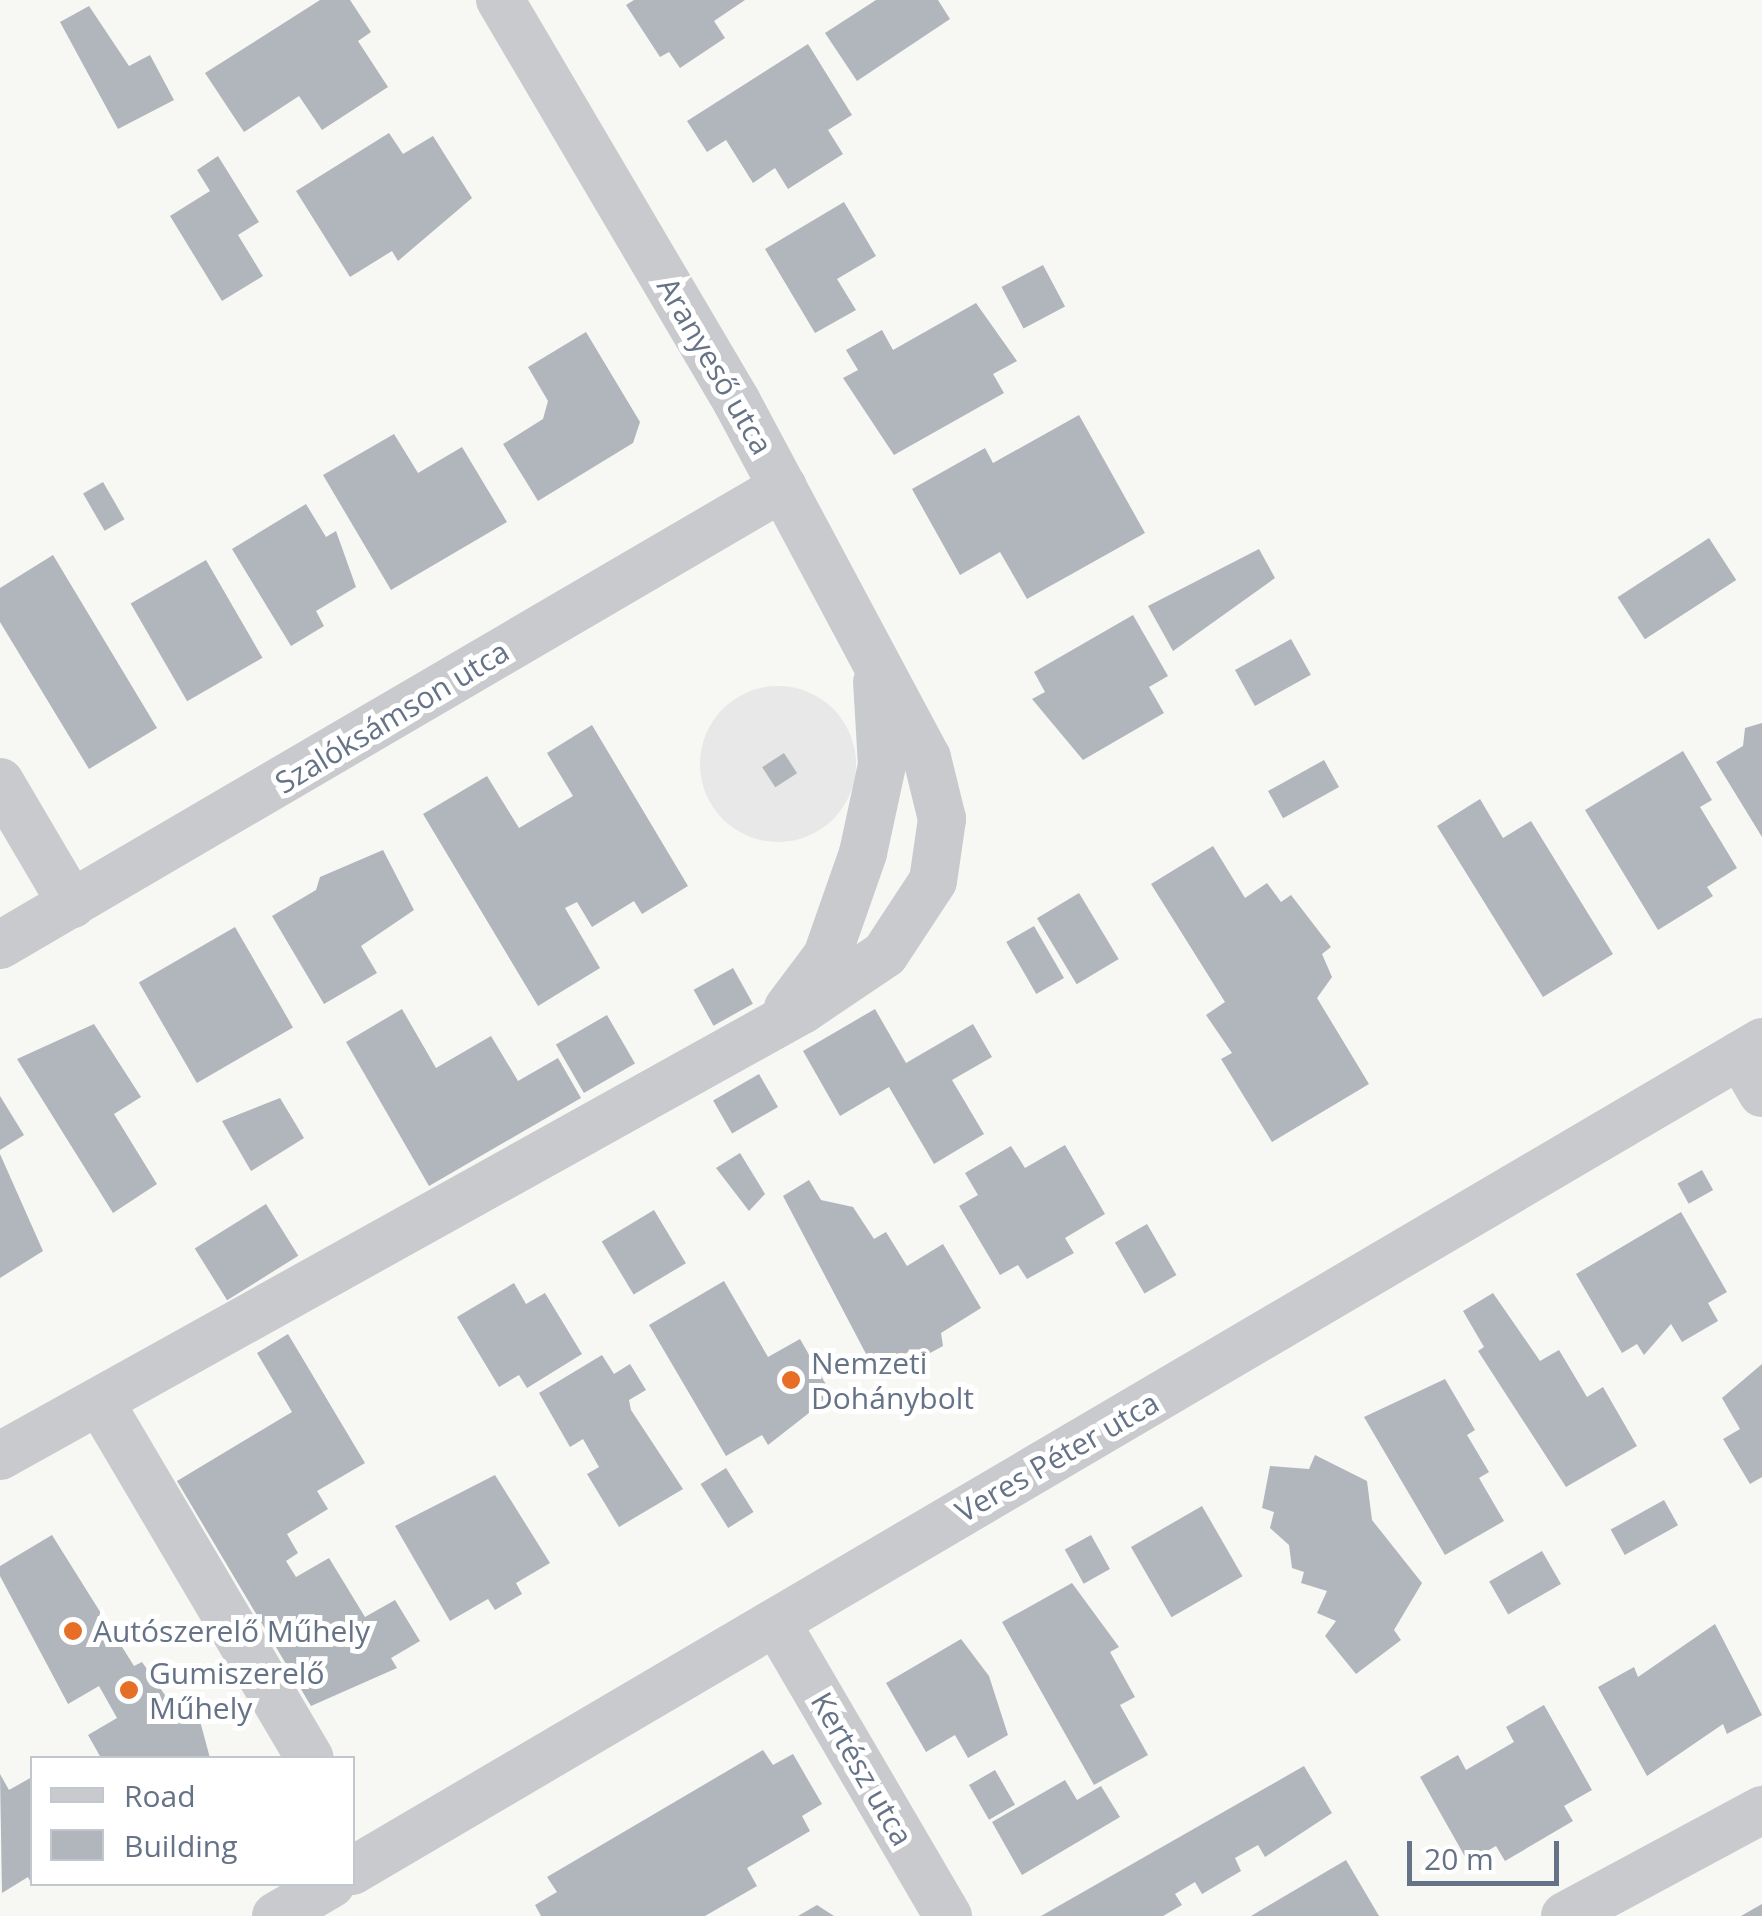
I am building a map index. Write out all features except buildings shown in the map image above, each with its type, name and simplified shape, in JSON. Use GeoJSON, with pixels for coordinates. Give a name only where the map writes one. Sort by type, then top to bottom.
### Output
{"type":"FeatureCollection","features":[{"type":"Feature","properties":{"kind":"street","name":"Aranyeső utca"},"geometry":{"type":"LineString","coordinates":[[500,0],[783,486],[918,739],[938,789],[942,840],[915,920],[868,967],[752,1040]]}},
{"type":"Feature","properties":{"kind":"street","name":"Szalóksámson utca"},"geometry":{"type":"LineString","coordinates":[[0,946],[783,486]]}},
{"type":"Feature","properties":{"kind":"street"},"geometry":{"type":"LineString","coordinates":[[0,1456],[752,1040],[819,970],[862,853],[883,742],[866,641]]}},
{"type":"Feature","properties":{"kind":"street"},"geometry":{"type":"LineString","coordinates":[[0,782],[72,904]]}},
{"type":"Feature","properties":{"kind":"street","name":"Veres Péter utca"},"geometry":{"type":"LineString","coordinates":[[355,1859],[1755,1063]]}},
{"type":"Feature","properties":{"kind":"street"},"geometry":{"type":"LineString","coordinates":[[100,1402],[309,1756]]}},
{"type":"Feature","properties":{"kind":"street","name":"Kertész utca"},"geometry":{"type":"LineString","coordinates":[[776,1622],[948,1916]]}},
{"type":"Feature","properties":{"kind":"street"},"geometry":{"type":"LineString","coordinates":[[1565,1916],[1762,1810]]}},
{"type":"Feature","properties":{"kind":"street","name":"Veres Péter utca"},"geometry":{"type":"LineString","coordinates":[[276,1916],[317,1886]]}},
{"type":"Feature","properties":{"kind":"shaded area"},"geometry":{"type":"Polygon","coordinates":[[[778,686],[808,692],[833,709],[850,734],[856,764],[850,794],[833,819],[808,836],[778,842],[748,836],[723,819],[706,794],[700,764],[706,734],[723,709],[748,692],[778,686]]]}},
{"type":"Feature","properties":{"kind":"place","name":"Nemzeti Dohánybolt"},"geometry":{"type":"Point","coordinates":[791,1380]}},
{"type":"Feature","properties":{"kind":"place","name":"Autószerelő Műhely"},"geometry":{"type":"Point","coordinates":[73,1631]}},
{"type":"Feature","properties":{"kind":"place","name":"Gumiszerelő Műhely"},"geometry":{"type":"Point","coordinates":[129,1690]}}]}
